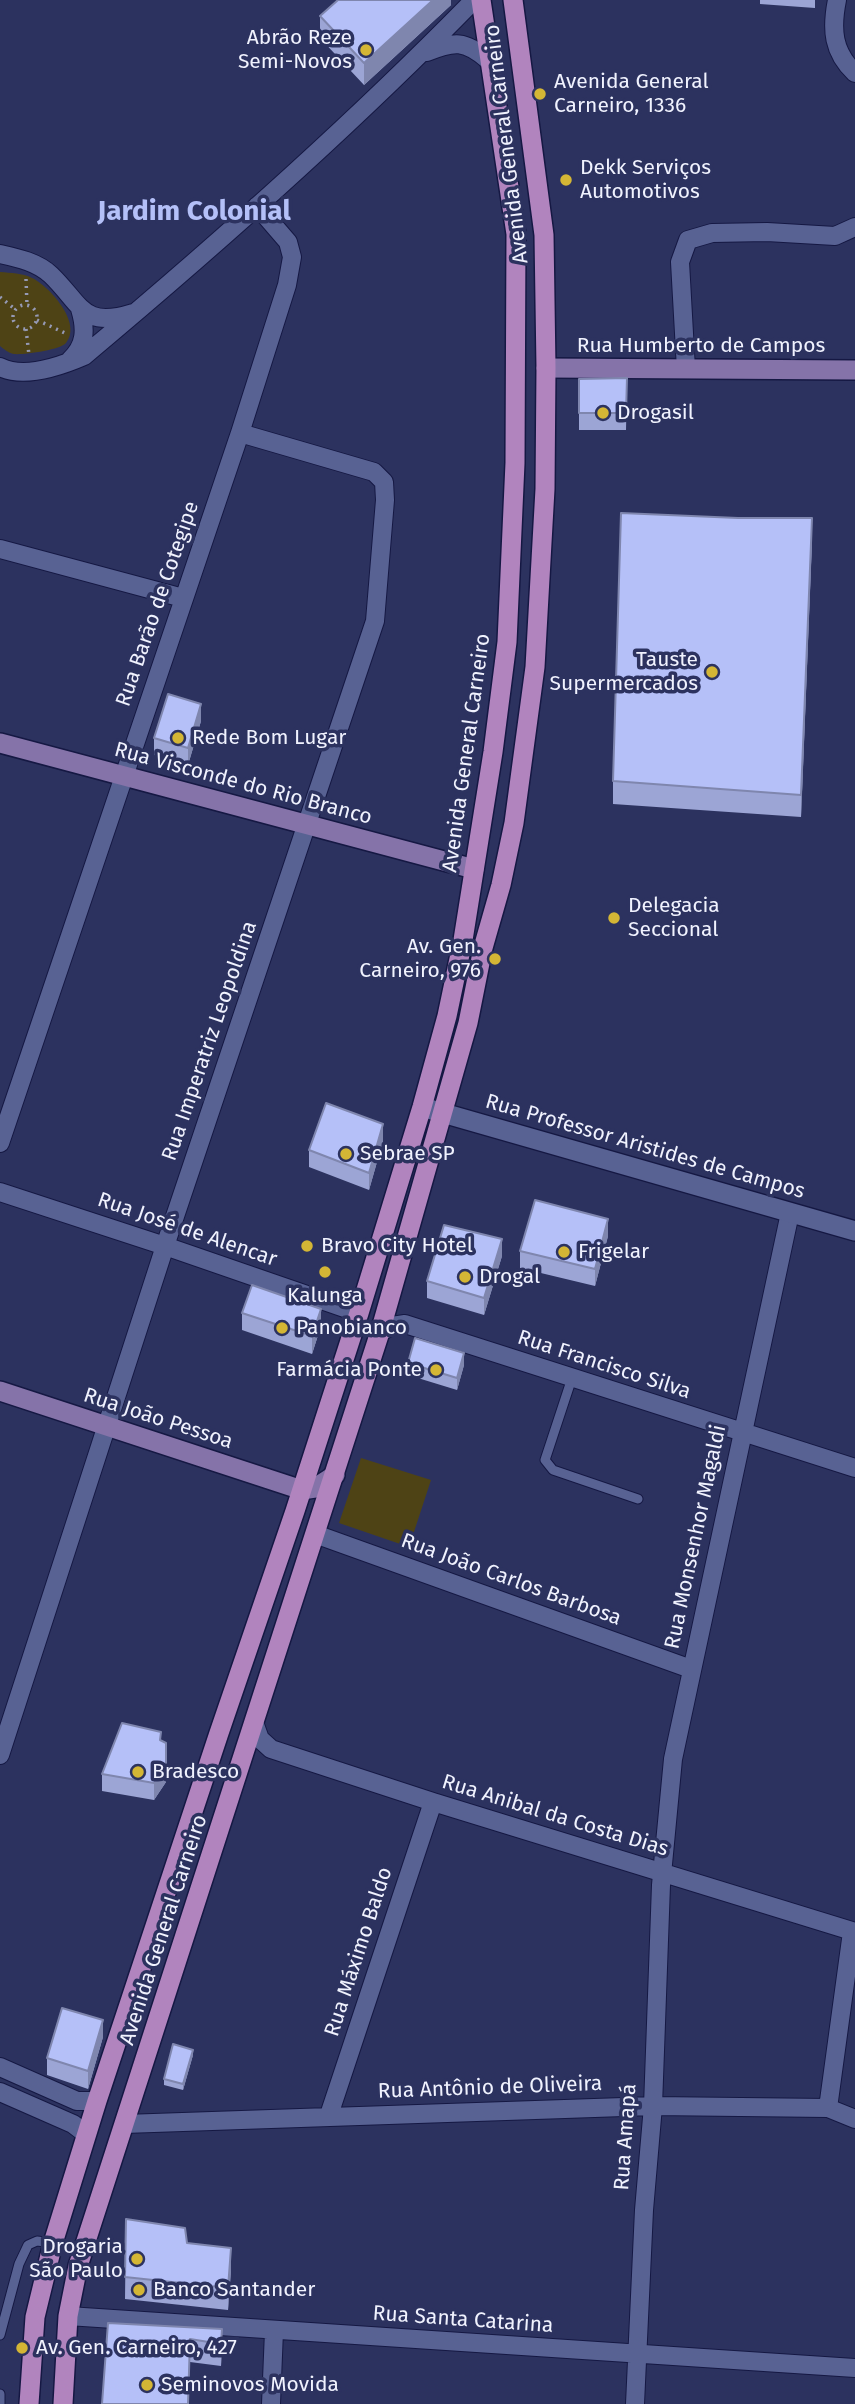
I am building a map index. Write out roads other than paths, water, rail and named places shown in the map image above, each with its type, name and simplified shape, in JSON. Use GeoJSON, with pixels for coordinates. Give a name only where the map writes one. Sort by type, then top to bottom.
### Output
{"type":"FeatureCollection","features":[{"type":"Feature","properties":{"kind":"main road","name":"Avenida General Carneiro"},"geometry":{"type":"LineString","coordinates":[[29,2404],[35,2317],[53,2243],[86,2134],[359,1313],[447,1016],[493,752],[507,642],[515,463],[516,234],[481,0]]}},
{"type":"Feature","properties":{"kind":"main road","name":"Avenida General Carneiro"},"geometry":{"type":"LineString","coordinates":[[63,2404],[68,2316],[78,2266],[380,1332],[468,1023],[483,948],[501,885],[522,779],[535,667],[545,489],[546,368],[544,235],[513,0]]}},
{"type":"Feature","properties":{"kind":"main road"},"geometry":{"type":"LineString","coordinates":[[516,234],[527,290],[527,344],[530,362],[546,368]]}},
{"type":"Feature","properties":{"kind":"main road","name":"Rua Humberto de Campos"},"geometry":{"type":"LineString","coordinates":[[546,368],[855,370]]}},
{"type":"Feature","properties":{"kind":"main road","name":"Rua Visconde do Rio Branco"},"geometry":{"type":"LineString","coordinates":[[0,743],[474,869]]}},
{"type":"Feature","properties":{"kind":"main road","name":"Rua João Pessoa"},"geometry":{"type":"LineString","coordinates":[[0,1391],[302,1490]]}},
{"type":"Feature","properties":{"kind":"main road"},"geometry":{"type":"LineString","coordinates":[[302,1490],[315,1488],[334,1475]]}},
{"type":"Feature","properties":{"kind":"street"},"geometry":{"type":"LineString","coordinates":[[0,368],[15,372],[65,364],[84,356],[257,206],[420,55],[474,0]]}},
{"type":"Feature","properties":{"kind":"street"},"geometry":{"type":"LineString","coordinates":[[836,1],[835,36],[842,60],[855,73]]}},
{"type":"Feature","properties":{"kind":"street"},"geometry":{"type":"LineString","coordinates":[[420,55],[454,43],[477,50],[488,60]]}},
{"type":"Feature","properties":{"kind":"street","name":"Rua Barão de Cotegipe"},"geometry":{"type":"LineString","coordinates":[[0,1143],[240,433],[287,285],[292,257],[288,242],[257,206]]}},
{"type":"Feature","properties":{"kind":"street"},"geometry":{"type":"LineString","coordinates":[[686,369],[680,262],[688,240],[712,233],[767,232],[835,236],[855,227]]}},
{"type":"Feature","properties":{"kind":"street"},"geometry":{"type":"LineString","coordinates":[[0,254],[19,258],[42,268],[80,309],[90,315],[104,318],[136,312]]}},
{"type":"Feature","properties":{"kind":"street"},"geometry":{"type":"LineString","coordinates":[[65,364],[74,358],[85,332],[80,309]]}},
{"type":"Feature","properties":{"kind":"street","name":"Rua Imperatriz Leopoldina"},"geometry":{"type":"LineString","coordinates":[[0,1755],[165,1246],[375,621],[385,500],[384,481],[374,472],[240,433]]}},
{"type":"Feature","properties":{"kind":"street"},"geometry":{"type":"LineString","coordinates":[[0,549],[183,598]]}},
{"type":"Feature","properties":{"kind":"street","name":"Rua Professor Aristides de Campos"},"geometry":{"type":"LineString","coordinates":[[422,1107],[855,1231]]}},
{"type":"Feature","properties":{"kind":"street","name":"Rua José de Alencar"},"geometry":{"type":"LineString","coordinates":[[0,1192],[359,1313]]}},
{"type":"Feature","properties":{"kind":"street","name":"Rua Monsenhor Magaldi"},"geometry":{"type":"LineString","coordinates":[[661,1874],[673,1759],[790,1213]]}},
{"type":"Feature","properties":{"kind":"street","name":"Rua Francisco Silva"},"geometry":{"type":"LineString","coordinates":[[380,1332],[405,1324],[855,1468]]}},
{"type":"Feature","properties":{"kind":"street","name":"Rua João Carlos Barbosa"},"geometry":{"type":"LineString","coordinates":[[316,1534],[691,1669]]}},
{"type":"Feature","properties":{"kind":"street","name":"Rua Anibal da Costa Dias"},"geometry":{"type":"LineString","coordinates":[[255,1725],[260,1739],[271,1749],[661,1874],[854,1932]]}},
{"type":"Feature","properties":{"kind":"street","name":"Rua Máximo Baldo"},"geometry":{"type":"LineString","coordinates":[[329,2115],[433,1802]]}},
{"type":"Feature","properties":{"kind":"street","name":"Rua Amapá"},"geometry":{"type":"LineString","coordinates":[[635,2404],[643,2210],[653,2106],[661,1874]]}},
{"type":"Feature","properties":{"kind":"street"},"geometry":{"type":"LineString","coordinates":[[828,2108],[854,1932]]}},
{"type":"Feature","properties":{"kind":"street"},"geometry":{"type":"LineString","coordinates":[[0,2067],[77,2101],[97,2101]]}},
{"type":"Feature","properties":{"kind":"street"},"geometry":{"type":"LineString","coordinates":[[0,2092],[73,2124],[86,2134]]}},
{"type":"Feature","properties":{"kind":"street","name":"Rua Antônio de Oliveira"},"geometry":{"type":"LineString","coordinates":[[124,2124],[653,2106],[828,2108],[855,2119]]}},
{"type":"Feature","properties":{"kind":"street","name":"Rua Santa Catarina"},"geometry":{"type":"LineString","coordinates":[[68,2316],[855,2368]]}},
{"type":"Feature","properties":{"kind":"street"},"geometry":{"type":"LineString","coordinates":[[271,2404],[274,2331]]}},
{"type":"Feature","properties":{"kind":"lane"},"geometry":{"type":"LineString","coordinates":[[572,1378],[545,1460],[547,1465],[553,1470],[638,1499]]}},
{"type":"Feature","properties":{"kind":"lane"},"geometry":{"type":"LineString","coordinates":[[0,2335],[19,2264],[28,2245],[37,2241],[53,2243]]}},
{"type":"Feature","properties":{"kind":"lane"},"geometry":{"type":"LineString","coordinates":[[0,2393],[0,2404]]}},
{"type":"Feature","properties":{"kind":"place","name":"Abrão Reze Semi-Novos"},"geometry":{"type":"Point","coordinates":[366,50]}},
{"type":"Feature","properties":{"kind":"place","name":"Avenida General Carneiro, 1336"},"geometry":{"type":"Point","coordinates":[540,94]}},
{"type":"Feature","properties":{"kind":"place","name":"Dekk Serviços Automotivos"},"geometry":{"type":"Point","coordinates":[566,180]}},
{"type":"Feature","properties":{"kind":"place","name":"Drogasil"},"geometry":{"type":"Point","coordinates":[603,413]}},
{"type":"Feature","properties":{"kind":"place","name":"Tauste Supermercados"},"geometry":{"type":"Point","coordinates":[712,672]}},
{"type":"Feature","properties":{"kind":"place","name":"Rede Bom Lugar"},"geometry":{"type":"Point","coordinates":[178,738]}},
{"type":"Feature","properties":{"kind":"place","name":"Delegacia Seccional"},"geometry":{"type":"Point","coordinates":[614,918]}},
{"type":"Feature","properties":{"kind":"place","name":"Av. Gen. Carneiro, 976"},"geometry":{"type":"Point","coordinates":[495,959]}},
{"type":"Feature","properties":{"kind":"place","name":"Sebrae SP"},"geometry":{"type":"Point","coordinates":[346,1154]}},
{"type":"Feature","properties":{"kind":"place","name":"Bravo City Hotel"},"geometry":{"type":"Point","coordinates":[307,1246]}},
{"type":"Feature","properties":{"kind":"place","name":"Frigelar"},"geometry":{"type":"Point","coordinates":[564,1252]}},
{"type":"Feature","properties":{"kind":"place","name":"Kalunga"},"geometry":{"type":"Point","coordinates":[325,1272]}},
{"type":"Feature","properties":{"kind":"place","name":"Drogal"},"geometry":{"type":"Point","coordinates":[465,1277]}},
{"type":"Feature","properties":{"kind":"place","name":"Panobianco"},"geometry":{"type":"Point","coordinates":[282,1328]}},
{"type":"Feature","properties":{"kind":"place","name":"Farmácia Ponte"},"geometry":{"type":"Point","coordinates":[436,1370]}},
{"type":"Feature","properties":{"kind":"place","name":"Bradesco"},"geometry":{"type":"Point","coordinates":[138,1772]}},
{"type":"Feature","properties":{"kind":"place","name":"Drogaria São Paulo"},"geometry":{"type":"Point","coordinates":[137,2259]}},
{"type":"Feature","properties":{"kind":"place","name":"Banco Santander"},"geometry":{"type":"Point","coordinates":[139,2290]}},
{"type":"Feature","properties":{"kind":"place","name":"Av. Gen. Carneiro, 427"},"geometry":{"type":"Point","coordinates":[22,2348]}},
{"type":"Feature","properties":{"kind":"place","name":"Seminovos Movida"},"geometry":{"type":"Point","coordinates":[147,2385]}},
{"type":"Feature","properties":{"kind":"district","name":"Jardim Colonial"},"geometry":{"type":"Point","coordinates":[194,212]}}]}
